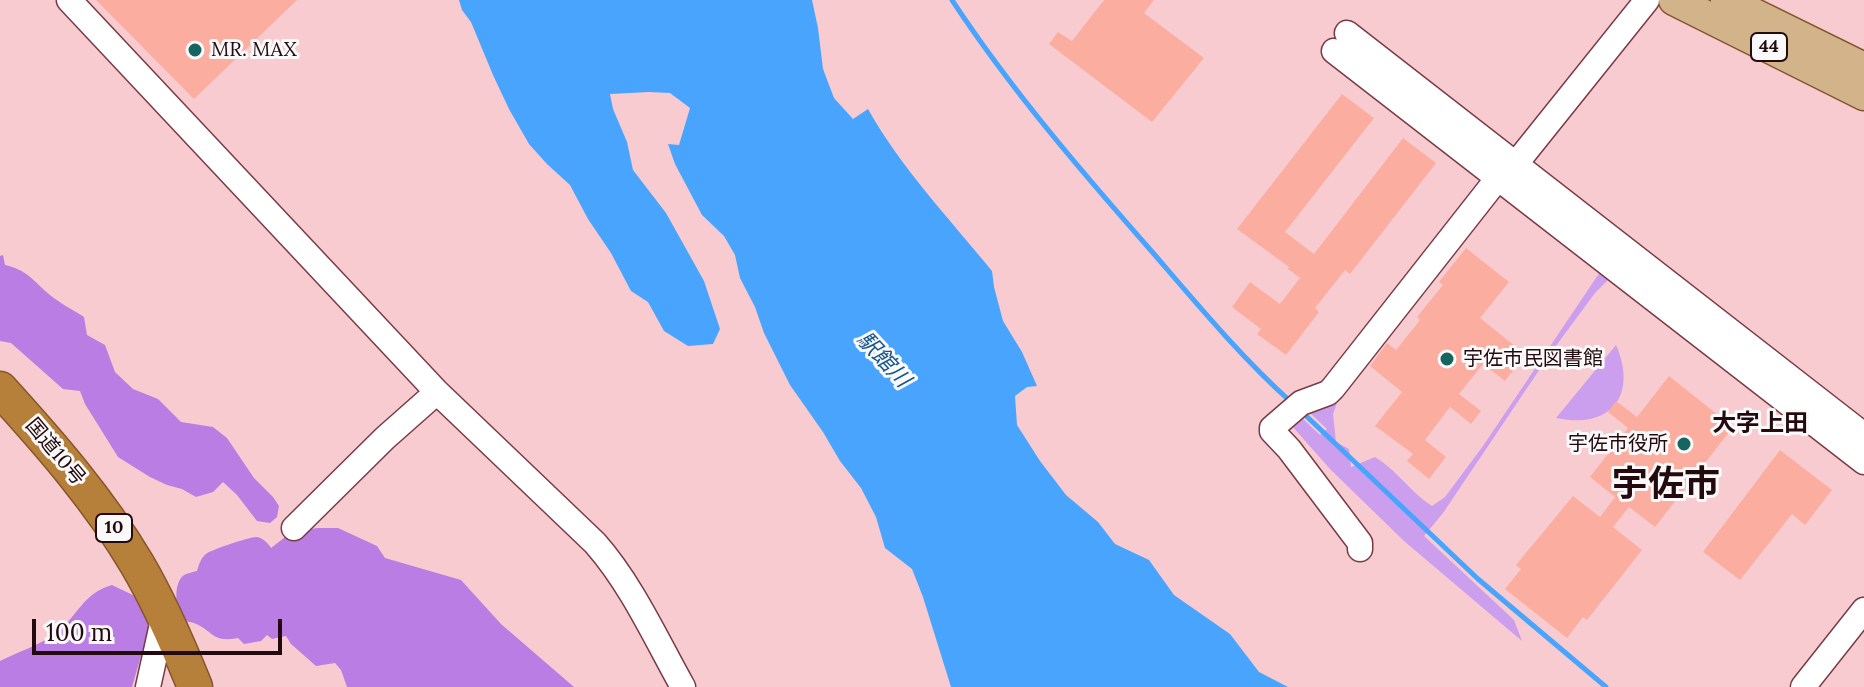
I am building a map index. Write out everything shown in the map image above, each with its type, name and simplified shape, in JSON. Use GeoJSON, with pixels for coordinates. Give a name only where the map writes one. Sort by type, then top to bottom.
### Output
{"type":"FeatureCollection","features":[{"type":"Feature","properties":{"kind":"highway","name":"国道10号"},"geometry":{"type":"LineString","coordinates":[[0,389],[97,504],[137,563],[164,615],[195,687]]}},
{"type":"Feature","properties":{"kind":"main road","name":"44"},"geometry":{"type":"LineString","coordinates":[[1674,0],[1864,95]]}},
{"type":"Feature","properties":{"kind":"main road","name":"44"},"geometry":{"type":"LineString","coordinates":[[1726,0],[1864,68]]}},
{"type":"Feature","properties":{"kind":"street"},"geometry":{"type":"LineString","coordinates":[[69,0],[437,392],[595,543],[630,592],[683,687]]}},
{"type":"Feature","properties":{"kind":"street"},"geometry":{"type":"LineString","coordinates":[[1360,549],[1360,543],[1272,428],[1301,403],[1328,393],[1333,388],[1647,0]]}},
{"type":"Feature","properties":{"kind":"street"},"geometry":{"type":"LineString","coordinates":[[1341,42],[1864,462]]}},
{"type":"Feature","properties":{"kind":"street"},"geometry":{"type":"LineString","coordinates":[[1505,175],[1864,435]]}},
{"type":"Feature","properties":{"kind":"street"},"geometry":{"type":"LineString","coordinates":[[294,528],[385,438],[437,392]]}},
{"type":"Feature","properties":{"kind":"street"},"geometry":{"type":"LineString","coordinates":[[1803,687],[1864,610]]}},
{"type":"Feature","properties":{"kind":"street"},"geometry":{"type":"LineString","coordinates":[[148,687],[164,615]]}},
{"type":"Feature","properties":{"kind":"shaded area"},"geometry":{"type":"Polygon","coordinates":[[[3,255],[5,265],[25,273],[54,298],[84,317],[87,335],[105,345],[115,372],[133,389],[158,399],[181,422],[213,427],[227,438],[254,478],[279,506],[277,517],[270,523],[257,521],[223,482],[213,492],[196,497],[150,477],[118,457],[80,391],[63,389],[11,343],[0,341],[0,256],[3,255]]]}},
{"type":"Feature","properties":{"kind":"shaded area"},"geometry":{"type":"Polygon","coordinates":[[[1602,269],[1611,277],[1595,293],[1550,354],[1443,513],[1424,536],[1514,620],[1522,641],[1404,541],[1330,469],[1292,426],[1302,418],[1320,435],[1327,429],[1308,411],[1331,398],[1337,403],[1333,414],[1336,442],[1349,449],[1351,467],[1375,457],[1432,506],[1445,497],[1483,446],[1602,269]]]}},
{"type":"Feature","properties":{"kind":"shaded area"},"geometry":{"type":"Polygon","coordinates":[[[1616,345],[1624,379],[1615,405],[1592,419],[1556,418],[1616,345]]]}},
{"type":"Feature","properties":{"kind":"shaded area"},"geometry":{"type":"Polygon","coordinates":[[[338,528],[377,546],[385,558],[461,580],[501,624],[574,687],[347,687],[335,663],[316,666],[286,636],[272,639],[267,635],[261,641],[244,644],[238,638],[217,638],[201,626],[180,620],[176,596],[178,584],[184,575],[197,571],[206,554],[256,537],[271,548],[293,531],[338,528]]]}},
{"type":"Feature","properties":{"kind":"shaded area"},"geometry":{"type":"Polygon","coordinates":[[[112,585],[139,598],[152,618],[132,687],[0,687],[0,661],[50,637],[94,593],[112,585]]]}},
{"type":"Feature","properties":{"kind":"water","name":"駅館川"},"geometry":{"type":"Polygon","coordinates":[[[459,0],[812,0],[823,69],[834,98],[853,119],[868,109],[910,172],[992,271],[1003,321],[1022,352],[1037,386],[1027,387],[1015,396],[1017,425],[1040,461],[1066,495],[1098,522],[1115,544],[1149,560],[1174,595],[1230,634],[1259,672],[1288,687],[951,687],[912,569],[885,548],[876,517],[861,488],[790,385],[740,278],[735,255],[724,236],[702,215],[675,164],[668,144],[679,145],[690,108],[670,93],[610,94],[633,170],[666,213],[704,281],[720,329],[713,344],[688,346],[664,331],[648,302],[631,291],[570,185],[529,144],[509,109],[459,0]]]}},
{"type":"Feature","properties":{"kind":"building","name":"MR. MAX"},"geometry":{"type":"Polygon","coordinates":[[[96,0],[297,0],[194,99],[96,0]]]}},
{"type":"Feature","properties":{"kind":"building"},"geometry":{"type":"Polygon","coordinates":[[[1104,0],[1154,0],[1144,13],[1204,58],[1152,122],[1049,44],[1058,32],[1072,41],[1104,0]]]}},
{"type":"Feature","properties":{"kind":"building"},"geometry":{"type":"Polygon","coordinates":[[[1342,94],[1374,118],[1285,232],[1314,254],[1403,138],[1436,163],[1350,274],[1345,270],[1315,308],[1319,312],[1286,355],[1257,334],[1261,329],[1232,307],[1250,282],[1280,304],[1300,278],[1237,229],[1342,94]]]}},
{"type":"Feature","properties":{"kind":"building","name":"宇佐市民図書館"},"geometry":{"type":"Polygon","coordinates":[[[1466,248],[1509,282],[1480,318],[1525,354],[1505,381],[1483,364],[1459,394],[1481,411],[1471,424],[1450,407],[1425,440],[1446,457],[1429,479],[1407,461],[1413,454],[1375,426],[1402,392],[1370,366],[1387,343],[1396,350],[1443,285],[1439,282],[1466,248]]]}},
{"type":"Feature","properties":{"kind":"building"},"geometry":{"type":"Polygon","coordinates":[[[1669,376],[1733,427],[1655,527],[1629,507],[1613,527],[1642,550],[1587,620],[1583,617],[1567,638],[1505,589],[1521,569],[1516,565],[1573,496],[1600,517],[1615,497],[1590,477],[1628,428],[1608,412],[1616,401],[1637,417],[1669,376]]]}},
{"type":"Feature","properties":{"kind":"building"},"geometry":{"type":"Polygon","coordinates":[[[1780,450],[1832,490],[1805,525],[1792,514],[1740,580],[1703,552],[1780,450]]]}},
{"type":"Feature","properties":{"kind":"waterway"},"geometry":{"type":"LineString","coordinates":[[952,0],[1023,99],[1074,162],[1220,330],[1291,402]]}},
{"type":"Feature","properties":{"kind":"waterway"},"geometry":{"type":"LineString","coordinates":[[1302,412],[1478,579],[1606,687]]}},
{"type":"Feature","properties":{"kind":"place","name":"MR. MAX"},"geometry":{"type":"Point","coordinates":[195,50]}},
{"type":"Feature","properties":{"kind":"place","name":"宇佐市民図書館"},"geometry":{"type":"Point","coordinates":[1447,359]}},
{"type":"Feature","properties":{"kind":"place","name":"宇佐市役所"},"geometry":{"type":"Point","coordinates":[1684,444]}},
{"type":"Feature","properties":{"kind":"district","name":"大字上田"},"geometry":{"type":"Point","coordinates":[1760,424]}},
{"type":"Feature","properties":{"kind":"district","name":"宇佐市"},"geometry":{"type":"Point","coordinates":[1666,486]}}]}
